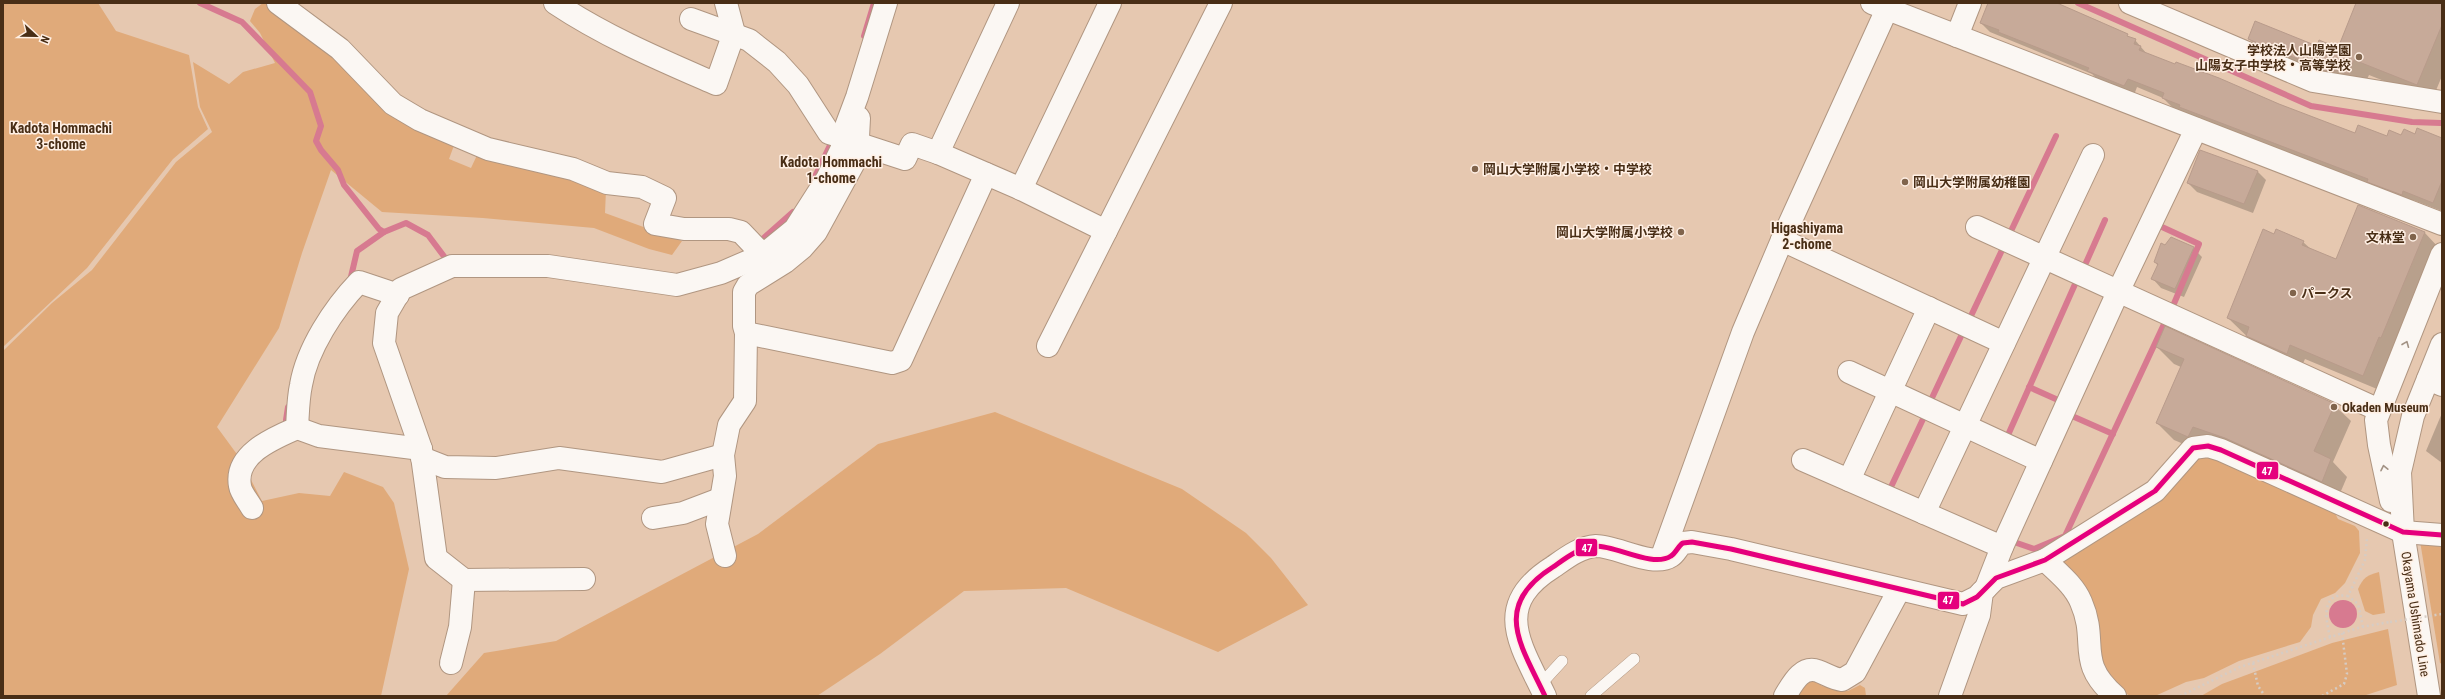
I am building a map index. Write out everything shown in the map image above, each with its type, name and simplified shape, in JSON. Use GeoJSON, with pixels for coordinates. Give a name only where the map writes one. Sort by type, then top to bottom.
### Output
{"type":"FeatureCollection","features":[{"type":"Feature","properties":{"kind":"street"},"geometry":{"type":"LineString","coordinates":[[278,3],[340,49],[393,104],[420,120],[488,149],[573,169],[607,182],[642,187],[665,198],[655,224],[684,229],[729,229],[741,232],[757,249]]}},
{"type":"Feature","properties":{"kind":"street"},"geometry":{"type":"LineString","coordinates":[[555,3],[581,20],[641,52],[716,84],[734,33],[726,3]]}},
{"type":"Feature","properties":{"kind":"street"},"geometry":{"type":"LineString","coordinates":[[297,428],[301,384],[315,347],[340,303],[359,282],[392,293],[452,266],[548,266],[677,285],[721,273],[757,249],[795,229],[827,179],[842,148],[842,138],[860,109],[857,97],[886,3]]}},
{"type":"Feature","properties":{"kind":"street"},"geometry":{"type":"LineString","coordinates":[[938,153],[1008,3]]}},
{"type":"Feature","properties":{"kind":"street"},"geometry":{"type":"LineString","coordinates":[[1021,189],[1110,3]]}},
{"type":"Feature","properties":{"kind":"street"},"geometry":{"type":"LineString","coordinates":[[1048,346],[1221,3]]}},
{"type":"Feature","properties":{"kind":"street"},"geometry":{"type":"LineString","coordinates":[[1957,36],[1970,3]]}},
{"type":"Feature","properties":{"kind":"street"},"geometry":{"type":"LineString","coordinates":[[2130,3],[2313,81],[2442,102]]}},
{"type":"Feature","properties":{"kind":"street"},"geometry":{"type":"LineString","coordinates":[[1661,559],[1743,332],[1880,6],[2196,130],[2442,224]]}},
{"type":"Feature","properties":{"kind":"street"},"geometry":{"type":"LineString","coordinates":[[691,19],[734,33],[749,40],[777,62],[798,86],[829,133],[905,159],[912,144],[938,153],[1021,189],[1106,231]]}},
{"type":"Feature","properties":{"kind":"street"},"geometry":{"type":"LineString","coordinates":[[1950,696],[1980,615],[1984,590],[2002,547],[2118,292],[2196,130]]}},
{"type":"Feature","properties":{"kind":"street"},"geometry":{"type":"LineString","coordinates":[[725,556],[717,524],[725,476],[723,455],[729,425],[744,401],[746,333],[744,326],[744,292],[748,284],[785,262],[802,248],[816,232],[859,152],[842,138]]}},
{"type":"Feature","properties":{"kind":"street"},"geometry":{"type":"LineString","coordinates":[[1924,513],[2093,155]]}},
{"type":"Feature","properties":{"kind":"street"},"geometry":{"type":"LineString","coordinates":[[746,333],[892,363],[901,360],[986,174]]}},
{"type":"Feature","properties":{"kind":"street"},"geometry":{"type":"LineString","coordinates":[[1977,227],[2379,410]]}},
{"type":"Feature","properties":{"kind":"street"},"geometry":{"type":"LineString","coordinates":[[1782,240],[2004,343]]}},
{"type":"Feature","properties":{"kind":"street","name":"Okayama Ushimado Line"},"geometry":{"type":"LineString","coordinates":[[2403,532],[2390,495],[2379,445],[2376,420],[2442,254]]}},
{"type":"Feature","properties":{"kind":"street"},"geometry":{"type":"LineString","coordinates":[[392,293],[387,313],[384,343],[421,454],[436,558],[464,580],[584,579]]}},
{"type":"Feature","properties":{"kind":"street"},"geometry":{"type":"LineString","coordinates":[[1849,480],[1929,308]]}},
{"type":"Feature","properties":{"kind":"street","name":"Okayama Ushimado Line"},"geometry":{"type":"LineString","coordinates":[[2429,696],[2403,532],[2401,469],[2413,416],[2435,382],[2442,344]]}},
{"type":"Feature","properties":{"kind":"street"},"geometry":{"type":"LineString","coordinates":[[1849,372],[2041,461]]}},
{"type":"Feature","properties":{"kind":"street"},"geometry":{"type":"LineString","coordinates":[[252,508],[240,487],[239,472],[248,457],[269,440],[297,428],[319,436],[421,454],[445,466],[496,468],[559,458],[662,472],[723,455]]}},
{"type":"Feature","properties":{"kind":"street"},"geometry":{"type":"LineString","coordinates":[[1542,691],[1515,629],[1518,608],[1533,582],[1574,553],[1589,547],[1603,547],[1640,557],[1661,559],[1672,556],[1680,544],[1689,542],[1745,552],[1899,590],[1963,604],[1974,600],[2000,576],[2046,560],[2155,491],[2184,455],[2193,448],[2203,445],[2221,450],[2403,532],[2442,535]]}},
{"type":"Feature","properties":{"kind":"street"},"geometry":{"type":"LineString","coordinates":[[1803,460],[2002,547]]}},
{"type":"Feature","properties":{"kind":"street"},"geometry":{"type":"LineString","coordinates":[[653,518],[683,513],[720,499]]}},
{"type":"Feature","properties":{"kind":"street"},"geometry":{"type":"LineString","coordinates":[[2046,560],[2070,584],[2081,601],[2089,631],[2090,662],[2100,681],[2115,696]]}},
{"type":"Feature","properties":{"kind":"street"},"geometry":{"type":"LineString","coordinates":[[450,662],[460,627],[464,580]]}},
{"type":"Feature","properties":{"kind":"street"},"geometry":{"type":"LineString","coordinates":[[1785,696],[1798,676],[1806,670],[1814,670],[1842,680],[1855,672],[1899,590]]}},
{"type":"Feature","properties":{"kind":"lane"},"geometry":{"type":"LineString","coordinates":[[1591,696],[1607,680],[1634,659]]}},
{"type":"Feature","properties":{"kind":"lane"},"geometry":{"type":"LineString","coordinates":[[1542,691],[1562,661]]}},
{"type":"Feature","properties":{"kind":"path"},"geometry":{"type":"LineString","coordinates":[[2348,596],[2367,554],[2365,515]]}},
{"type":"Feature","properties":{"kind":"path"},"geometry":{"type":"LineString","coordinates":[[2330,637],[2325,618],[2326,607],[2334,598],[2348,596],[2358,604],[2363,627]]}},
{"type":"Feature","properties":{"kind":"path"},"geometry":{"type":"LineString","coordinates":[[2180,696],[2253,663],[2342,633],[2363,627],[2442,614]]}},
{"type":"Feature","properties":{"kind":"path"},"geometry":{"type":"LineString","coordinates":[[2322,696],[2344,684],[2347,674],[2342,633]]}},
{"type":"Feature","properties":{"kind":"path"},"geometry":{"type":"LineString","coordinates":[[2253,663],[2258,686],[2265,696]]}},
{"type":"Feature","properties":{"kind":"shaded area"},"geometry":{"type":"Polygon","coordinates":[[[3,3],[98,3],[116,31],[189,55],[198,107],[208,129],[173,159],[87,268],[3,347],[3,3]]]}},
{"type":"Feature","properties":{"kind":"shaded area"},"geometry":{"type":"Polygon","coordinates":[[[263,3],[275,6],[456,140],[449,159],[471,168],[479,151],[606,190],[605,213],[682,241],[672,255],[649,249],[594,228],[483,218],[382,212],[331,170],[302,253],[279,328],[217,427],[239,457],[262,501],[299,493],[330,496],[344,472],[383,487],[394,503],[409,569],[381,696],[3,696],[3,351],[52,303],[92,270],[176,162],[212,132],[200,107],[193,62],[229,84],[243,72],[275,63],[260,33],[250,21],[255,9],[263,3]]]}},
{"type":"Feature","properties":{"kind":"shaded area"},"geometry":{"type":"Polygon","coordinates":[[[995,412],[1182,489],[1246,533],[1271,558],[1308,605],[1218,652],[1066,588],[964,591],[880,654],[817,696],[446,696],[484,653],[556,641],[758,534],[878,444],[995,412]]]}},
{"type":"Feature","properties":{"kind":"shaded area"},"geometry":{"type":"Polygon","coordinates":[[[2200,451],[2330,503],[2338,519],[2355,526],[2359,531],[2360,553],[2345,583],[2335,593],[2321,599],[2313,615],[2311,627],[2300,642],[2239,661],[2204,678],[2186,682],[2155,696],[2130,696],[2115,686],[2105,674],[2062,564],[2064,557],[2200,451]]]}},
{"type":"Feature","properties":{"kind":"shaded area"},"geometry":{"type":"Polygon","coordinates":[[[2420,541],[2442,543],[2442,664],[2440,663],[2420,541]]]}},
{"type":"Feature","properties":{"kind":"shaded area"},"geometry":{"type":"Polygon","coordinates":[[[2379,572],[2385,613],[2373,615],[2365,611],[2358,589],[2366,578],[2371,574],[2379,572]]]}},
{"type":"Feature","properties":{"kind":"shaded area"},"geometry":{"type":"Polygon","coordinates":[[[2343,600],[2353,604],[2357,614],[2353,624],[2343,628],[2333,624],[2329,614],[2333,604],[2343,600]]]}},
{"type":"Feature","properties":{"kind":"shaded area"},"geometry":{"type":"Polygon","coordinates":[[[2388,629],[2397,685],[2363,696],[2201,696],[2222,684],[2332,643],[2388,629]]]}},
{"type":"Feature","properties":{"kind":"shaded area"},"geometry":{"type":"Polygon","coordinates":[[[1814,680],[1822,686],[1848,691],[1860,685],[1865,688],[1866,696],[1791,696],[1801,681],[1814,680]]]}},
{"type":"Feature","properties":{"kind":"building"},"geometry":{"type":"Polygon","coordinates":[[[1988,3],[2057,3],[2128,34],[2127,36],[2136,39],[2134,44],[2141,46],[2139,50],[2175,64],[2176,62],[2219,78],[2279,104],[2355,133],[2358,125],[2387,136],[2389,130],[2401,135],[2404,129],[2415,134],[2417,128],[2442,138],[2442,181],[2433,203],[2403,191],[2402,195],[2367,182],[2368,179],[2179,107],[2180,105],[2162,98],[2164,93],[2128,79],[2124,86],[2087,71],[2089,68],[1998,32],[1999,30],[1980,23],[1988,3]]]}},
{"type":"Feature","properties":{"kind":"building"},"geometry":{"type":"Polygon","coordinates":[[[2356,3],[2442,3],[2442,25],[2417,85],[2354,60],[2348,74],[2335,69],[2334,72],[2325,70],[2248,39],[2255,21],[2317,46],[2319,40],[2338,48],[2356,3]]]}},
{"type":"Feature","properties":{"kind":"building"},"geometry":{"type":"Polygon","coordinates":[[[2200,150],[2258,171],[2244,204],[2187,183],[2200,150]]]}},
{"type":"Feature","properties":{"kind":"building"},"geometry":{"type":"Polygon","coordinates":[[[2358,205],[2425,232],[2381,338],[2379,337],[2363,376],[2290,345],[2287,354],[2246,336],[2249,327],[2227,318],[2263,229],[2274,234],[2276,229],[2304,241],[2302,245],[2336,259],[2358,205]]]}},
{"type":"Feature","properties":{"kind":"building"},"geometry":{"type":"Polygon","coordinates":[[[2171,237],[2194,247],[2175,289],[2151,279],[2158,264],[2154,262],[2161,243],[2165,245],[2171,237]]]}},
{"type":"Feature","properties":{"kind":"building"},"geometry":{"type":"Polygon","coordinates":[[[2165,326],[2335,404],[2314,451],[2331,459],[2322,482],[2225,438],[2193,427],[2188,437],[2156,423],[2184,359],[2156,347],[2165,326]]]}},
{"type":"Feature","properties":{"kind":"waterway"},"geometry":{"type":"LineString","coordinates":[[200,3],[242,22],[310,92],[321,126],[316,141],[321,150],[338,170],[344,185],[379,229],[384,232],[406,223],[428,235],[446,259],[451,259]]}},
{"type":"Feature","properties":{"kind":"waterway"},"geometry":{"type":"LineString","coordinates":[[864,36],[874,3]]}},
{"type":"Feature","properties":{"kind":"waterway"},"geometry":{"type":"LineString","coordinates":[[2078,3],[2311,106],[2412,122],[2441,123]]}},
{"type":"Feature","properties":{"kind":"waterway"},"geometry":{"type":"LineString","coordinates":[[2011,231],[2056,136]]}},
{"type":"Feature","properties":{"kind":"waterway"},"geometry":{"type":"LineString","coordinates":[[812,183],[833,139]]}},
{"type":"Feature","properties":{"kind":"waterway"},"geometry":{"type":"LineString","coordinates":[[757,244],[793,212]]}},
{"type":"Feature","properties":{"kind":"waterway"},"geometry":{"type":"LineString","coordinates":[[2085,265],[2105,220]]}},
{"type":"Feature","properties":{"kind":"waterway"},"geometry":{"type":"LineString","coordinates":[[2162,227],[2199,244],[2173,306]]}},
{"type":"Feature","properties":{"kind":"waterway"},"geometry":{"type":"LineString","coordinates":[[350,281],[357,251],[384,232]]}},
{"type":"Feature","properties":{"kind":"waterway"},"geometry":{"type":"LineString","coordinates":[[1970,318],[2003,248]]}},
{"type":"Feature","properties":{"kind":"waterway"},"geometry":{"type":"LineString","coordinates":[[2008,435],[2076,282]]}},
{"type":"Feature","properties":{"kind":"waterway"},"geometry":{"type":"LineString","coordinates":[[2014,542],[2034,549],[2065,536],[2165,322]]}},
{"type":"Feature","properties":{"kind":"waterway"},"geometry":{"type":"LineString","coordinates":[[1931,400],[1963,332]]}},
{"type":"Feature","properties":{"kind":"waterway"},"geometry":{"type":"LineString","coordinates":[[2029,387],[2058,400]]}},
{"type":"Feature","properties":{"kind":"waterway"},"geometry":{"type":"LineString","coordinates":[[286,420],[288,407]]}},
{"type":"Feature","properties":{"kind":"waterway"},"geometry":{"type":"LineString","coordinates":[[2072,416],[2113,434]]}},
{"type":"Feature","properties":{"kind":"waterway"},"geometry":{"type":"LineString","coordinates":[[1890,489],[1924,417]]}},
{"type":"Feature","properties":{"kind":"transit line","name":"47"},"geometry":{"type":"LineString","coordinates":[[1545,696],[1527,660],[1521,643],[1517,627],[1517,612],[1522,596],[1534,582],[1553,567],[1584,548],[1596,546],[1605,547],[1655,560],[1671,556],[1683,543],[1692,542],[1731,549],[1963,604],[1977,597],[1996,578],[2045,560],[2155,491],[2193,448],[2208,446],[2221,450],[2403,532],[2442,535]]}},
{"type":"Feature","properties":{"kind":"place","name":"学校法人山陽学園 山陽女子中学校・高等学校"},"geometry":{"type":"Point","coordinates":[2359,57]}},
{"type":"Feature","properties":{"kind":"place","name":"岡山大学附属小学校・中学校"},"geometry":{"type":"Point","coordinates":[1475,169]}},
{"type":"Feature","properties":{"kind":"place","name":"岡山大学附属幼稚園"},"geometry":{"type":"Point","coordinates":[1905,182]}},
{"type":"Feature","properties":{"kind":"place","name":"岡山大学附属小学校"},"geometry":{"type":"Point","coordinates":[1681,232]}},
{"type":"Feature","properties":{"kind":"place","name":"文林堂"},"geometry":{"type":"Point","coordinates":[2413,237]}},
{"type":"Feature","properties":{"kind":"place","name":"パークス"},"geometry":{"type":"Point","coordinates":[2293,293]}},
{"type":"Feature","properties":{"kind":"place","name":"Okaden Museum"},"geometry":{"type":"Point","coordinates":[2334,407]}},
{"type":"Feature","properties":{"kind":"district","name":"Kadota Hommachi 3-chome"},"geometry":{"type":"Point","coordinates":[61,136]}},
{"type":"Feature","properties":{"kind":"district","name":"Kadota Hommachi 1-chome"},"geometry":{"type":"Point","coordinates":[831,170]}},
{"type":"Feature","properties":{"kind":"district","name":"Higashiyama 2-chome"},"geometry":{"type":"Point","coordinates":[1807,236]}}]}
